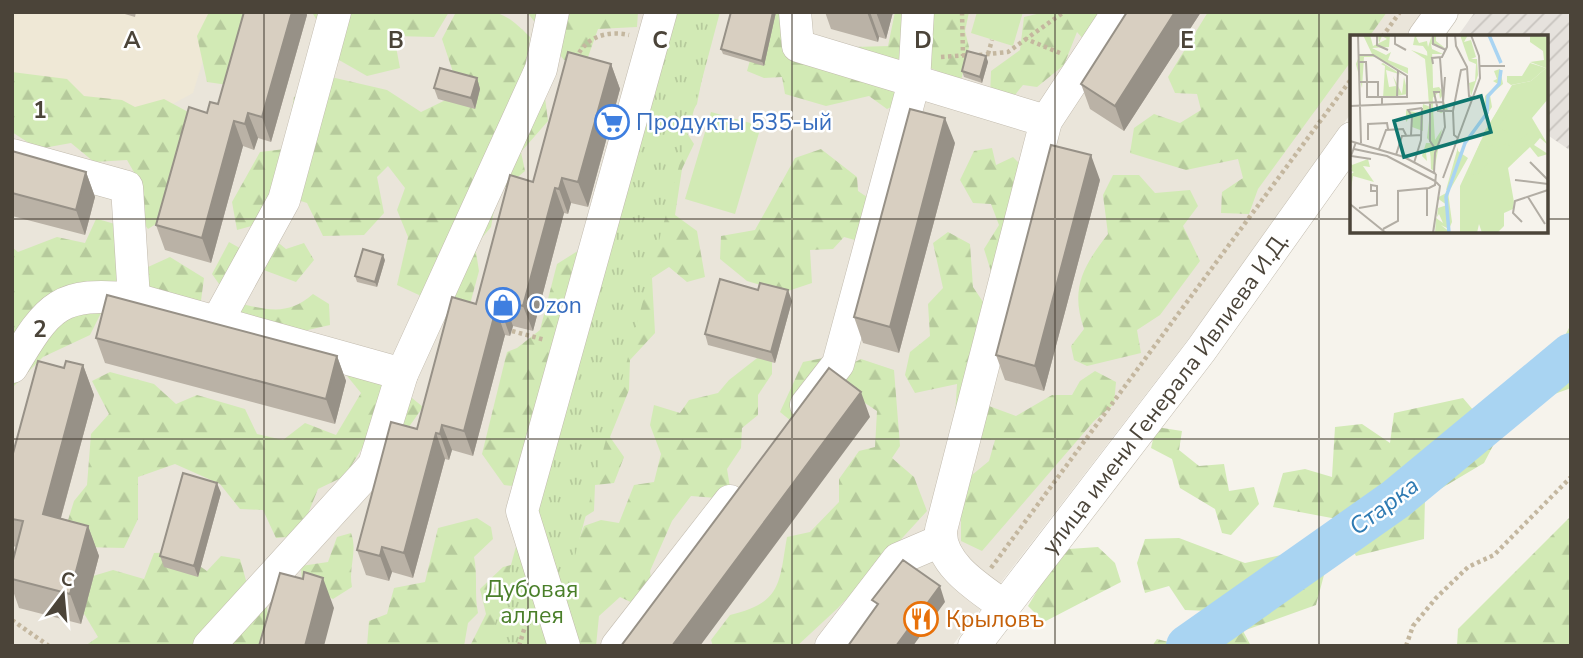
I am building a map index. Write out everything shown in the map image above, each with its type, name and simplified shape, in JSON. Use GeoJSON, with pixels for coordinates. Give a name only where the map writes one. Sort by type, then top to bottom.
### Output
{"type":"FeatureCollection","features":[{"type":"Feature","properties":{"kind":"street"},"geometry":{"type":"LineString","coordinates":[[218,323],[284,200],[335,12]]}},
{"type":"Feature","properties":{"kind":"street"},"geometry":{"type":"LineString","coordinates":[[209,646],[374,465],[402,374],[541,69],[553,12]]}},
{"type":"Feature","properties":{"kind":"street"},"geometry":{"type":"LineString","coordinates":[[795,12],[798,46],[1046,121]]}},
{"type":"Feature","properties":{"kind":"street"},"geometry":{"type":"LineString","coordinates":[[787,429],[838,365],[914,82],[918,12]]}},
{"type":"Feature","properties":{"kind":"street"},"geometry":{"type":"LineString","coordinates":[[1004,607],[950,560],[940,541],[1046,121],[1118,12]]}},
{"type":"Feature","properties":{"kind":"street"},"geometry":{"type":"LineString","coordinates":[[1425,35],[1441,12]]}},
{"type":"Feature","properties":{"kind":"street"},"geometry":{"type":"LineString","coordinates":[[564,646],[522,511],[657,26]]}},
{"type":"Feature","properties":{"kind":"street","name":"улица имени Генерала Ивлиева И.Д."},"geometry":{"type":"LineString","coordinates":[[974,646],[1194,359],[1350,141]]}},
{"type":"Feature","properties":{"kind":"street"},"geometry":{"type":"LineString","coordinates":[[12,155],[127,187],[134,299]]}},
{"type":"Feature","properties":{"kind":"street"},"geometry":{"type":"LineString","coordinates":[[12,367],[36,327],[62,303],[96,295],[134,299],[402,374]]}},
{"type":"Feature","properties":{"kind":"street"},"geometry":{"type":"LineString","coordinates":[[617,646],[744,484]]}},
{"type":"Feature","properties":{"kind":"street"},"geometry":{"type":"LineString","coordinates":[[831,646],[898,559],[940,541]]}},
{"type":"Feature","properties":{"kind":"path"},"geometry":{"type":"LineString","coordinates":[[962,12],[963,56],[1008,52],[1064,12]]}},
{"type":"Feature","properties":{"kind":"path"},"geometry":{"type":"LineString","coordinates":[[1383,35],[1400,12]]}},
{"type":"Feature","properties":{"kind":"path"},"geometry":{"type":"LineString","coordinates":[[573,65],[591,38],[657,26]]}},
{"type":"Feature","properties":{"kind":"path"},"geometry":{"type":"LineString","coordinates":[[1026,38],[1084,64]]}},
{"type":"Feature","properties":{"kind":"path"},"geometry":{"type":"LineString","coordinates":[[988,54],[992,40]]}},
{"type":"Feature","properties":{"kind":"path"},"geometry":{"type":"LineString","coordinates":[[977,586],[1350,81]]}},
{"type":"Feature","properties":{"kind":"path"},"geometry":{"type":"LineString","coordinates":[[512,331],[550,341]]}},
{"type":"Feature","properties":{"kind":"path"},"geometry":{"type":"LineString","coordinates":[[1406,646],[1413,626],[1436,598],[1468,567],[1494,555],[1571,477]]}},
{"type":"Feature","properties":{"kind":"path"},"geometry":{"type":"LineString","coordinates":[[12,620],[49,646]]}},
{"type":"Feature","properties":{"kind":"shaded area"},"geometry":{"type":"Polygon","coordinates":[[[12,12],[1423,12],[1406,35],[1350,35],[1350,115],[1213,307],[952,646],[12,646],[12,12]]]}},
{"type":"Feature","properties":{"kind":"shaded area"},"geometry":{"type":"Polygon","coordinates":[[[12,12],[218,12],[193,93],[143,120],[12,87],[12,12]]]}},
{"type":"Feature","properties":{"kind":"shaded area"},"geometry":{"type":"Polygon","coordinates":[[[1475,12],[1571,12],[1571,151],[1548,135],[1548,35],[1458,35],[1475,12]]]}},
{"type":"Feature","properties":{"kind":"green space"},"geometry":{"type":"Polygon","coordinates":[[[209,12],[250,12],[228,85],[207,82],[197,36],[209,12]]]}},
{"type":"Feature","properties":{"kind":"green space"},"geometry":{"type":"Polygon","coordinates":[[[312,12],[449,12],[434,37],[394,36],[400,68],[367,76],[339,60],[312,12]]]}},
{"type":"Feature","properties":{"kind":"green space"},"geometry":{"type":"Polygon","coordinates":[[[456,12],[497,13],[512,20],[530,37],[521,91],[545,98],[548,121],[521,152],[525,171],[497,194],[491,227],[475,246],[479,271],[469,308],[441,322],[419,295],[397,285],[408,237],[397,210],[405,188],[388,166],[377,177],[384,213],[364,235],[323,236],[307,203],[273,192],[262,223],[237,230],[232,202],[260,152],[285,149],[294,97],[331,77],[387,90],[421,112],[460,93],[442,39],[456,12]]]}},
{"type":"Feature","properties":{"kind":"green space"},"geometry":{"type":"Polygon","coordinates":[[[527,12],[638,12],[637,27],[598,29],[588,57],[564,60],[527,12]]]}},
{"type":"Feature","properties":{"kind":"green space","name":"Дубовая аллея"},"geometry":{"type":"Polygon","coordinates":[[[661,12],[720,12],[551,646],[489,646],[661,12]]]}},
{"type":"Feature","properties":{"kind":"green space"},"geometry":{"type":"Polygon","coordinates":[[[771,12],[791,12],[792,27],[840,56],[855,47],[888,46],[895,12],[912,12],[912,37],[896,63],[900,103],[887,109],[869,96],[826,106],[785,94],[782,77],[764,78],[747,71],[757,35],[771,12]]]}},
{"type":"Feature","properties":{"kind":"green space"},"geometry":{"type":"Polygon","coordinates":[[[927,12],[969,12],[965,31],[969,47],[961,81],[928,67],[932,57],[924,47],[927,12]]]}},
{"type":"Feature","properties":{"kind":"green space"},"geometry":{"type":"Polygon","coordinates":[[[977,12],[1023,12],[1013,46],[971,33],[977,12]]]}},
{"type":"Feature","properties":{"kind":"green space"},"geometry":{"type":"Polygon","coordinates":[[[1045,12],[1114,12],[1086,42],[1077,32],[1064,65],[1037,87],[1023,85],[1010,101],[990,97],[991,71],[1020,50],[1024,17],[1045,12]]]}},
{"type":"Feature","properties":{"kind":"green space"},"geometry":{"type":"Polygon","coordinates":[[[1208,12],[1387,12],[1370,35],[1350,35],[1350,63],[1258,189],[1249,214],[1221,213],[1222,192],[1243,178],[1238,159],[1186,170],[1130,153],[1134,128],[1154,114],[1180,123],[1201,110],[1197,94],[1175,93],[1168,77],[1208,12]]]}},
{"type":"Feature","properties":{"kind":"green space"},"geometry":{"type":"Polygon","coordinates":[[[705,63],[697,104],[683,127],[694,144],[682,169],[675,215],[697,231],[705,277],[687,282],[669,267],[652,278],[655,333],[630,360],[629,390],[610,437],[624,457],[614,483],[595,485],[594,511],[559,533],[532,488],[504,485],[482,454],[507,352],[517,348],[540,330],[557,264],[584,247],[705,63]]]}},
{"type":"Feature","properties":{"kind":"green space"},"geometry":{"type":"Polygon","coordinates":[[[12,72],[67,79],[84,96],[122,100],[135,107],[164,99],[190,113],[170,215],[148,229],[131,207],[143,188],[127,160],[94,162],[71,143],[38,149],[12,132],[12,72]]]}},
{"type":"Feature","properties":{"kind":"green space"},"geometry":{"type":"Polygon","coordinates":[[[711,112],[761,126],[735,214],[685,199],[711,112]]]}},
{"type":"Feature","properties":{"kind":"green space"},"geometry":{"type":"Polygon","coordinates":[[[992,148],[996,165],[1013,157],[1023,167],[994,281],[984,249],[999,225],[991,204],[973,203],[960,180],[974,151],[992,148]]]}},
{"type":"Feature","properties":{"kind":"green space"},"geometry":{"type":"Polygon","coordinates":[[[821,149],[857,177],[858,191],[876,203],[862,242],[844,237],[833,249],[810,250],[812,283],[785,292],[747,281],[720,259],[721,236],[755,230],[795,158],[821,149]]]}},
{"type":"Feature","properties":{"kind":"green space"},"geometry":{"type":"Polygon","coordinates":[[[1113,175],[1139,175],[1155,193],[1190,190],[1198,206],[1183,226],[1200,261],[1160,315],[1137,330],[1141,353],[1087,366],[1074,360],[1071,346],[1084,329],[1078,302],[1081,279],[1108,234],[1103,195],[1113,175]]]}},
{"type":"Feature","properties":{"kind":"green space"},"geometry":{"type":"Polygon","coordinates":[[[96,219],[116,225],[130,234],[136,240],[148,267],[170,257],[204,278],[200,308],[102,311],[90,335],[43,357],[12,388],[12,247],[18,252],[57,237],[85,243],[96,219]]]}},
{"type":"Feature","properties":{"kind":"green space"},"geometry":{"type":"Polygon","coordinates":[[[948,232],[970,244],[973,287],[998,324],[989,406],[1016,416],[1052,395],[1072,395],[1080,381],[1095,371],[1116,382],[1114,404],[1094,421],[982,551],[961,541],[961,484],[989,461],[995,440],[975,439],[955,416],[957,384],[915,393],[905,375],[910,352],[930,336],[928,304],[943,288],[933,243],[948,232]]]}},
{"type":"Feature","properties":{"kind":"green space"},"geometry":{"type":"Polygon","coordinates":[[[275,240],[286,249],[304,243],[314,260],[296,282],[261,269],[224,291],[212,274],[229,242],[245,251],[275,240]]]}},
{"type":"Feature","properties":{"kind":"green space"},"geometry":{"type":"Polygon","coordinates":[[[313,294],[329,304],[330,325],[233,347],[236,303],[267,309],[285,309],[313,294]]]}},
{"type":"Feature","properties":{"kind":"green space"},"geometry":{"type":"Polygon","coordinates":[[[1571,324],[1571,388],[1530,403],[1571,324]]]}},
{"type":"Feature","properties":{"kind":"green space"},"geometry":{"type":"Polygon","coordinates":[[[761,355],[772,357],[772,374],[758,395],[758,415],[742,428],[741,448],[727,469],[730,487],[716,498],[691,496],[672,521],[650,571],[653,594],[637,605],[620,597],[599,616],[596,646],[570,646],[556,602],[584,526],[601,520],[619,523],[634,485],[654,482],[661,454],[650,425],[654,405],[680,413],[689,400],[718,393],[729,380],[761,355]]]}},
{"type":"Feature","properties":{"kind":"green space"},"geometry":{"type":"Polygon","coordinates":[[[828,357],[843,368],[861,359],[894,370],[900,446],[892,458],[914,477],[927,511],[838,608],[797,646],[713,646],[711,640],[730,615],[760,604],[769,597],[779,579],[787,537],[810,532],[839,502],[839,479],[859,451],[875,447],[877,411],[856,397],[791,421],[780,412],[803,362],[828,357]]]}},
{"type":"Feature","properties":{"kind":"green space"},"geometry":{"type":"Polygon","coordinates":[[[343,371],[390,380],[423,407],[406,431],[370,435],[345,476],[318,489],[299,536],[276,538],[263,510],[240,509],[220,484],[175,464],[138,477],[138,519],[124,548],[83,547],[64,533],[74,501],[87,485],[91,434],[109,414],[92,381],[110,372],[154,384],[176,404],[197,395],[245,409],[257,434],[283,440],[305,423],[336,435],[361,393],[343,371]]]}},
{"type":"Feature","properties":{"kind":"green space"},"geometry":{"type":"Polygon","coordinates":[[[1463,398],[1497,438],[1484,463],[1425,498],[1424,539],[1356,556],[1337,519],[1273,507],[1283,473],[1305,469],[1332,477],[1335,427],[1362,424],[1390,443],[1394,413],[1463,398]]]}},
{"type":"Feature","properties":{"kind":"green space"},"geometry":{"type":"Polygon","coordinates":[[[1156,427],[1182,431],[1179,450],[1199,466],[1224,464],[1229,491],[1254,487],[1259,504],[1231,535],[1222,533],[1215,509],[1180,488],[1172,459],[1151,448],[1156,427]]]}},
{"type":"Feature","properties":{"kind":"green space"},"geometry":{"type":"Polygon","coordinates":[[[1571,516],[1571,646],[1457,646],[1458,629],[1571,516]]]}},
{"type":"Feature","properties":{"kind":"green space"},"geometry":{"type":"Polygon","coordinates":[[[477,518],[491,527],[493,539],[474,557],[478,613],[468,623],[464,646],[367,646],[369,621],[387,614],[394,588],[425,582],[438,528],[477,518]]]}},
{"type":"Feature","properties":{"kind":"green space"},"geometry":{"type":"Polygon","coordinates":[[[351,533],[354,547],[352,587],[333,599],[302,583],[301,566],[328,562],[337,537],[351,533]]]}},
{"type":"Feature","properties":{"kind":"green space"},"geometry":{"type":"Polygon","coordinates":[[[1179,538],[1245,563],[1281,555],[1301,578],[1324,575],[1316,605],[1243,631],[1251,646],[1152,646],[1157,639],[1176,644],[1209,611],[1185,610],[1169,586],[1145,593],[1137,563],[1145,539],[1179,538]]]}},
{"type":"Feature","properties":{"kind":"green space"},"geometry":{"type":"Polygon","coordinates":[[[1098,547],[1115,563],[1121,582],[1044,622],[1028,606],[1047,574],[1069,549],[1098,547]]]}},
{"type":"Feature","properties":{"kind":"green space"},"geometry":{"type":"Polygon","coordinates":[[[179,552],[207,571],[221,556],[240,559],[247,584],[266,594],[268,618],[261,646],[85,646],[98,637],[80,607],[83,579],[113,570],[144,579],[154,553],[179,552]]]}},
{"type":"Feature","properties":{"kind":"green space"},"geometry":{"type":"Polygon","coordinates":[[[523,562],[549,646],[470,646],[486,614],[480,589],[503,567],[523,562]]]}},
{"type":"Feature","properties":{"kind":"building"},"geometry":{"type":"Polygon","coordinates":[[[244,12],[292,12],[262,117],[248,113],[245,124],[234,121],[202,238],[156,225],[189,107],[207,113],[210,102],[218,104],[244,12]]]}},
{"type":"Feature","properties":{"kind":"building"},"geometry":{"type":"Polygon","coordinates":[[[731,12],[773,12],[762,61],[721,49],[731,12]]]}},
{"type":"Feature","properties":{"kind":"building"},"geometry":{"type":"Polygon","coordinates":[[[1127,12],[1175,12],[1115,106],[1081,84],[1127,12]]]}},
{"type":"Feature","properties":{"kind":"building"},"geometry":{"type":"Polygon","coordinates":[[[967,51],[986,56],[980,77],[962,71],[967,51]]]}},
{"type":"Feature","properties":{"kind":"building"},"geometry":{"type":"Polygon","coordinates":[[[568,52],[611,64],[578,182],[562,178],[559,189],[555,188],[523,306],[504,301],[501,311],[496,309],[464,431],[442,425],[440,434],[436,433],[404,553],[382,547],[380,556],[357,550],[391,422],[417,429],[452,297],[476,304],[510,175],[533,182],[568,52]]]}},
{"type":"Feature","properties":{"kind":"building"},"geometry":{"type":"Polygon","coordinates":[[[440,68],[477,78],[471,98],[434,88],[440,68]]]}},
{"type":"Feature","properties":{"kind":"building"},"geometry":{"type":"Polygon","coordinates":[[[910,109],[945,118],[890,327],[854,317],[910,109]]]}},
{"type":"Feature","properties":{"kind":"building"},"geometry":{"type":"Polygon","coordinates":[[[1051,145],[1091,155],[1035,366],[996,355],[1051,145]]]}},
{"type":"Feature","properties":{"kind":"building"},"geometry":{"type":"Polygon","coordinates":[[[12,151],[86,172],[76,210],[12,193],[12,151]]]}},
{"type":"Feature","properties":{"kind":"building"},"geometry":{"type":"Polygon","coordinates":[[[363,249],[383,255],[375,282],[355,276],[363,249]]]}},
{"type":"Feature","properties":{"kind":"building"},"geometry":{"type":"Polygon","coordinates":[[[720,279],[758,290],[760,283],[788,290],[771,352],[705,334],[720,279]]]}},
{"type":"Feature","properties":{"kind":"building"},"geometry":{"type":"Polygon","coordinates":[[[107,295],[337,356],[326,399],[96,338],[107,295]]]}},
{"type":"Feature","properties":{"kind":"building"},"geometry":{"type":"Polygon","coordinates":[[[38,361],[64,368],[66,361],[83,365],[43,514],[88,526],[70,594],[12,579],[12,564],[23,521],[12,519],[12,457],[38,361]]]}},
{"type":"Feature","properties":{"kind":"building"},"geometry":{"type":"Polygon","coordinates":[[[829,368],[861,392],[672,646],[621,646],[829,368]]]}},
{"type":"Feature","properties":{"kind":"building"},"geometry":{"type":"Polygon","coordinates":[[[183,473],[217,483],[194,566],[160,556],[183,473]]]}},
{"type":"Feature","properties":{"kind":"building"},"geometry":{"type":"Polygon","coordinates":[[[903,560],[940,586],[896,646],[848,646],[878,604],[872,600],[903,560]]]}},
{"type":"Feature","properties":{"kind":"building"},"geometry":{"type":"Polygon","coordinates":[[[304,572],[323,578],[305,646],[259,646],[280,573],[303,579],[304,572]]]}},
{"type":"Feature","properties":{"kind":"waterway","name":"Старка"},"geometry":{"type":"LineString","coordinates":[[1187,646],[1396,499],[1571,354]]}},
{"type":"Feature","properties":{"kind":"place","name":"Продукты 535-ый"},"geometry":{"type":"Point","coordinates":[612,122]}},
{"type":"Feature","properties":{"kind":"place","name":"Ozon"},"geometry":{"type":"Point","coordinates":[503,305]}},
{"type":"Feature","properties":{"kind":"place","name":"Крыловъ"},"geometry":{"type":"Point","coordinates":[921,619]}}]}
